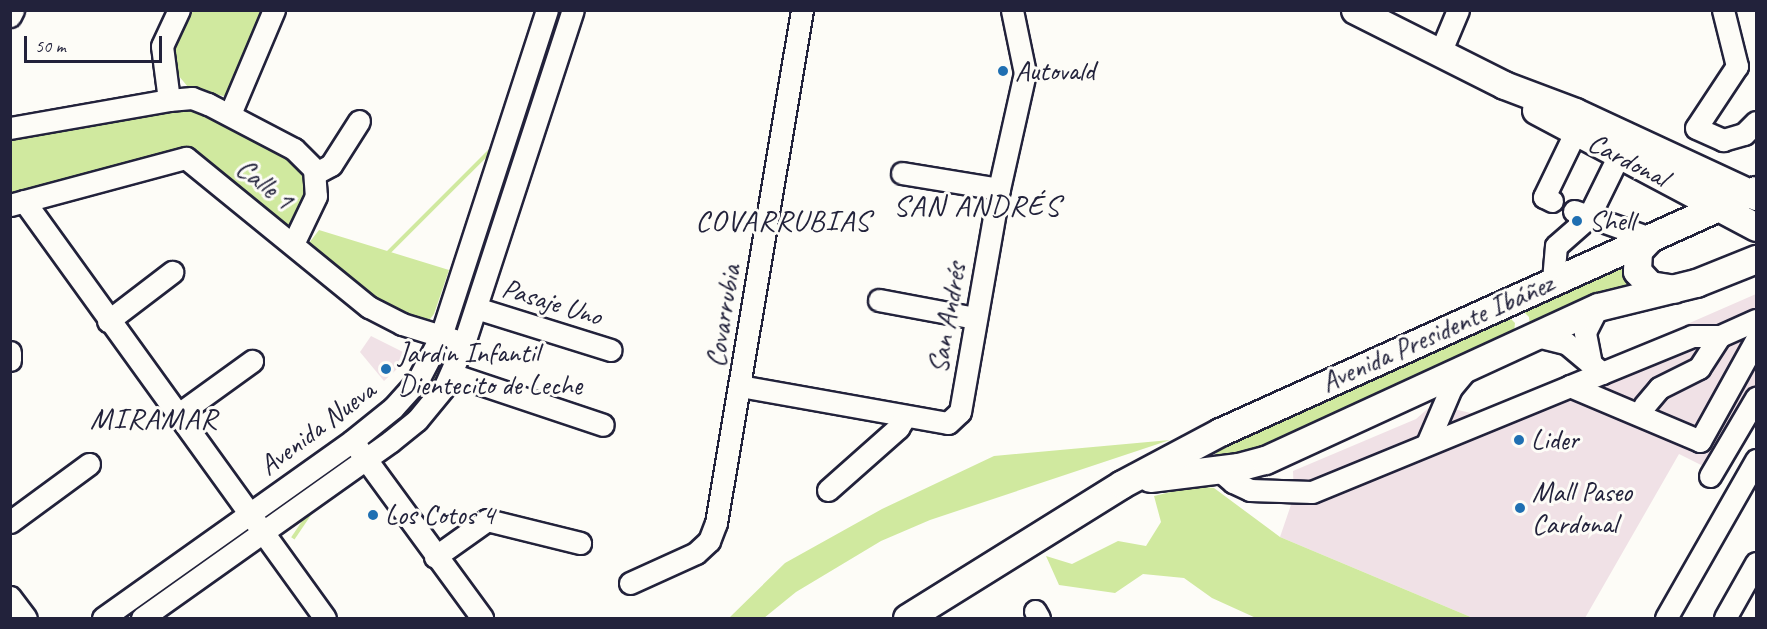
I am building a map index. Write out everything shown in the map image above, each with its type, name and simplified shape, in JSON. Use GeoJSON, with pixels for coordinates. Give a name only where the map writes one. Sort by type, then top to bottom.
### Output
{"type":"FeatureCollection","features":[{"type":"Feature","properties":{"kind":"main road","name":"Cardonal"},"geometry":{"type":"LineString","coordinates":[[1355,10],[1504,86],[1575,133],[1756,227]]}},
{"type":"Feature","properties":{"kind":"main road","name":"Cardonal"},"geometry":{"type":"LineString","coordinates":[[1504,86],[1575,112],[1696,167],[1755,188]]}},
{"type":"Feature","properties":{"kind":"main road","name":"Avenida Presidente Ibáñez"},"geometry":{"type":"LineString","coordinates":[[907,618],[1122,484],[1220,432],[1719,207],[1755,188]]}},
{"type":"Feature","properties":{"kind":"main road"},"geometry":{"type":"LineString","coordinates":[[1650,238],[1638,251],[1637,271],[1650,285],[1674,289]]}},
{"type":"Feature","properties":{"kind":"main road","name":"Avenida Presidente Ibáñez"},"geometry":{"type":"LineString","coordinates":[[1122,484],[1170,473],[1218,469],[1265,460],[1506,346],[1598,307],[1674,289],[1756,259]]}},
{"type":"Feature","properties":{"kind":"main road"},"geometry":{"type":"LineString","coordinates":[[1493,307],[1508,307],[1521,318],[1518,338],[1506,346]]}},
{"type":"Feature","properties":{"kind":"main road"},"geometry":{"type":"LineString","coordinates":[[1218,469],[1209,461],[1207,451],[1220,432]]}},
{"type":"Feature","properties":{"kind":"street"},"geometry":{"type":"LineString","coordinates":[[10,16],[13,10]]}},
{"type":"Feature","properties":{"kind":"street"},"geometry":{"type":"LineString","coordinates":[[169,100],[162,46],[179,10]]}},
{"type":"Feature","properties":{"kind":"street"},"geometry":{"type":"LineString","coordinates":[[230,114],[274,10]]}},
{"type":"Feature","properties":{"kind":"street","name":"Avenida Nueva"},"geometry":{"type":"LineString","coordinates":[[103,618],[352,441],[407,394],[427,368],[441,336],[548,10]]}},
{"type":"Feature","properties":{"kind":"street","name":"Avenida Nueva"},"geometry":{"type":"LineString","coordinates":[[156,614],[417,420],[451,374],[476,308],[573,10]]}},
{"type":"Feature","properties":{"kind":"street","name":"Covarrubia"},"geometry":{"type":"LineString","coordinates":[[630,583],[696,553],[709,541],[740,386],[802,10]]}},
{"type":"Feature","properties":{"kind":"street","name":"San Andrés"},"geometry":{"type":"LineString","coordinates":[[740,386],[948,423],[960,412],[999,189],[1025,74],[1012,10]]}},
{"type":"Feature","properties":{"kind":"street"},"geometry":{"type":"LineString","coordinates":[[1440,53],[1458,10]]}},
{"type":"Feature","properties":{"kind":"street"},"geometry":{"type":"LineString","coordinates":[[1724,10],[1737,66],[1696,128],[1723,140],[1744,134],[1756,122]]}},
{"type":"Feature","properties":{"kind":"street"},"geometry":{"type":"LineString","coordinates":[[11,124],[192,98],[230,114],[294,148],[316,173],[316,196],[293,244]]}},
{"type":"Feature","properties":{"kind":"street"},"geometry":{"type":"LineString","coordinates":[[519,98],[542,105]]}},
{"type":"Feature","properties":{"kind":"street"},"geometry":{"type":"LineString","coordinates":[[316,173],[331,165],[359,122]]}},
{"type":"Feature","properties":{"kind":"street"},"geometry":{"type":"LineString","coordinates":[[1552,201],[1544,196],[1575,133]]}},
{"type":"Feature","properties":{"kind":"street"},"geometry":{"type":"LineString","coordinates":[[1553,280],[1556,246],[1581,215],[1619,155]]}},
{"type":"Feature","properties":{"kind":"street","name":"Calle 1"},"geometry":{"type":"LineString","coordinates":[[17,203],[186,158],[369,307],[402,324],[464,343]]}},
{"type":"Feature","properties":{"kind":"street"},"geometry":{"type":"LineString","coordinates":[[902,172],[999,189]]}},
{"type":"Feature","properties":{"kind":"street"},"geometry":{"type":"LineString","coordinates":[[17,203],[108,321],[325,618]]}},
{"type":"Feature","properties":{"kind":"street"},"geometry":{"type":"LineString","coordinates":[[1581,215],[1650,238]]}},
{"type":"Feature","properties":{"kind":"street"},"geometry":{"type":"LineString","coordinates":[[108,321],[172,272]]}},
{"type":"Feature","properties":{"kind":"street"},"geometry":{"type":"LineString","coordinates":[[879,300],[975,318]]}},
{"type":"Feature","properties":{"kind":"street"},"geometry":{"type":"LineString","coordinates":[[1597,370],[1586,351],[1585,332],[1598,307]]}},
{"type":"Feature","properties":{"kind":"street","name":"Pasaje Uno"},"geometry":{"type":"LineString","coordinates":[[476,308],[611,350]]}},
{"type":"Feature","properties":{"kind":"street"},"geometry":{"type":"LineString","coordinates":[[1218,469],[1250,490],[1292,494],[1328,488],[1427,444],[1570,386],[1597,370],[1692,336],[1720,336],[1756,320]]}},
{"type":"Feature","properties":{"kind":"street"},"geometry":{"type":"LineString","coordinates":[[1533,335],[1566,343],[1597,370]]}},
{"type":"Feature","properties":{"kind":"street"},"geometry":{"type":"LineString","coordinates":[[1644,406],[1659,388],[1699,368],[1720,336]]}},
{"type":"Feature","properties":{"kind":"street"},"geometry":{"type":"LineString","coordinates":[[1570,386],[1700,441],[1756,340]]}},
{"type":"Feature","properties":{"kind":"street"},"geometry":{"type":"LineString","coordinates":[[10,352],[10,360]]}},
{"type":"Feature","properties":{"kind":"street"},"geometry":{"type":"LineString","coordinates":[[176,416],[252,361]]}},
{"type":"Feature","properties":{"kind":"street"},"geometry":{"type":"LineString","coordinates":[[1427,444],[1451,388],[1475,361]]}},
{"type":"Feature","properties":{"kind":"street"},"geometry":{"type":"LineString","coordinates":[[451,374],[603,425]]}},
{"type":"Feature","properties":{"kind":"street"},"geometry":{"type":"LineString","coordinates":[[1710,476],[1756,398]]}},
{"type":"Feature","properties":{"kind":"street"},"geometry":{"type":"LineString","coordinates":[[828,490],[898,428],[905,417]]}},
{"type":"Feature","properties":{"kind":"street"},"geometry":{"type":"LineString","coordinates":[[352,441],[482,618]]}},
{"type":"Feature","properties":{"kind":"street"},"geometry":{"type":"LineString","coordinates":[[1265,460],[1267,480],[1292,494]]}},
{"type":"Feature","properties":{"kind":"street"},"geometry":{"type":"LineString","coordinates":[[1666,618],[1756,460]]}},
{"type":"Feature","properties":{"kind":"street"},"geometry":{"type":"LineString","coordinates":[[10,522],[89,464]]}},
{"type":"Feature","properties":{"kind":"street"},"geometry":{"type":"LineString","coordinates":[[435,557],[487,519],[580,543]]}},
{"type":"Feature","properties":{"kind":"street"},"geometry":{"type":"LineString","coordinates":[[1725,618],[1756,563]]}},
{"type":"Feature","properties":{"kind":"street"},"geometry":{"type":"LineString","coordinates":[[146,588],[156,614]]}},
{"type":"Feature","properties":{"kind":"street"},"geometry":{"type":"LineString","coordinates":[[10,597],[26,618]]}},
{"type":"Feature","properties":{"kind":"shaded area"},"geometry":{"type":"Polygon","coordinates":[[[1756,294],[1756,386],[1709,469],[1679,454],[1585,618],[1473,618],[1280,537],[1294,496],[1293,471],[1416,419],[1433,404],[1479,415],[1756,294]]]}},
{"type":"Feature","properties":{"kind":"shaded area","name":"Jardin Infantil Dientecito de Leche"},"geometry":{"type":"Polygon","coordinates":[[[371,336],[411,356],[384,381],[360,352],[371,336]]]}},
{"type":"Feature","properties":{"kind":"green space"},"geometry":{"type":"Polygon","coordinates":[[[186,11],[268,11],[227,97],[188,87],[178,75],[173,44],[186,11]]]}},
{"type":"Feature","properties":{"kind":"green space"},"geometry":{"type":"Polygon","coordinates":[[[557,11],[563,11],[537,87],[532,87],[557,11]]]}},
{"type":"Feature","properties":{"kind":"green space"},"geometry":{"type":"Polygon","coordinates":[[[182,101],[292,152],[312,180],[293,229],[285,227],[192,152],[11,194],[11,133],[182,101]]]}},
{"type":"Feature","properties":{"kind":"green space"},"geometry":{"type":"Polygon","coordinates":[[[525,113],[528,116],[370,274],[367,271],[525,113]]]}},
{"type":"Feature","properties":{"kind":"green space"},"geometry":{"type":"Polygon","coordinates":[[[319,230],[449,270],[434,314],[430,319],[420,320],[380,305],[313,251],[309,243],[319,230]]]}},
{"type":"Feature","properties":{"kind":"green space"},"geometry":{"type":"Polygon","coordinates":[[[1625,257],[1637,288],[1530,326],[1529,317],[1520,308],[1625,257]]]}},
{"type":"Feature","properties":{"kind":"green space"},"geometry":{"type":"Polygon","coordinates":[[[1509,317],[1515,323],[1514,332],[1254,452],[1214,456],[1224,444],[1509,317]]]}},
{"type":"Feature","properties":{"kind":"green space"},"geometry":{"type":"Polygon","coordinates":[[[447,347],[450,348],[440,376],[407,416],[376,437],[430,383],[447,347]]]}},
{"type":"Feature","properties":{"kind":"green space"},"geometry":{"type":"Polygon","coordinates":[[[1170,440],[930,520],[881,541],[796,592],[764,618],[729,618],[785,563],[882,509],[994,456],[1170,440]]]}},
{"type":"Feature","properties":{"kind":"green space"},"geometry":{"type":"Polygon","coordinates":[[[346,456],[349,458],[295,539],[291,537],[346,456]]]}},
{"type":"Feature","properties":{"kind":"green space"},"geometry":{"type":"Polygon","coordinates":[[[1196,486],[1214,488],[1280,537],[1473,618],[1256,618],[1212,598],[1184,578],[1143,574],[1115,593],[1059,585],[1046,556],[1072,564],[1118,541],[1146,546],[1161,522],[1154,496],[1196,486]]]}},
{"type":"Feature","properties":{"kind":"green space"},"geometry":{"type":"Polygon","coordinates":[[[244,528],[248,533],[164,593],[161,591],[244,528]]]}},
{"type":"Feature","properties":{"kind":"place","name":"Autovald"},"geometry":{"type":"Point","coordinates":[1003,71]}},
{"type":"Feature","properties":{"kind":"place","name":"Shell"},"geometry":{"type":"Point","coordinates":[1577,221]}},
{"type":"Feature","properties":{"kind":"place","name":"Jardin Infantil Dientecito de Leche"},"geometry":{"type":"Point","coordinates":[386,369]}},
{"type":"Feature","properties":{"kind":"place","name":"Lider"},"geometry":{"type":"Point","coordinates":[1519,440]}},
{"type":"Feature","properties":{"kind":"place","name":"Mall Paseo Cardonal"},"geometry":{"type":"Point","coordinates":[1520,508]}},
{"type":"Feature","properties":{"kind":"place","name":"Los Cotos 4"},"geometry":{"type":"Point","coordinates":[373,515]}},
{"type":"Feature","properties":{"kind":"district","name":"SAN ANDRÉS"},"geometry":{"type":"Point","coordinates":[977,205]}},
{"type":"Feature","properties":{"kind":"district","name":"COVARRUBIAS"},"geometry":{"type":"Point","coordinates":[783,220]}},
{"type":"Feature","properties":{"kind":"district","name":"MIRAMAR"},"geometry":{"type":"Point","coordinates":[154,418]}}]}
